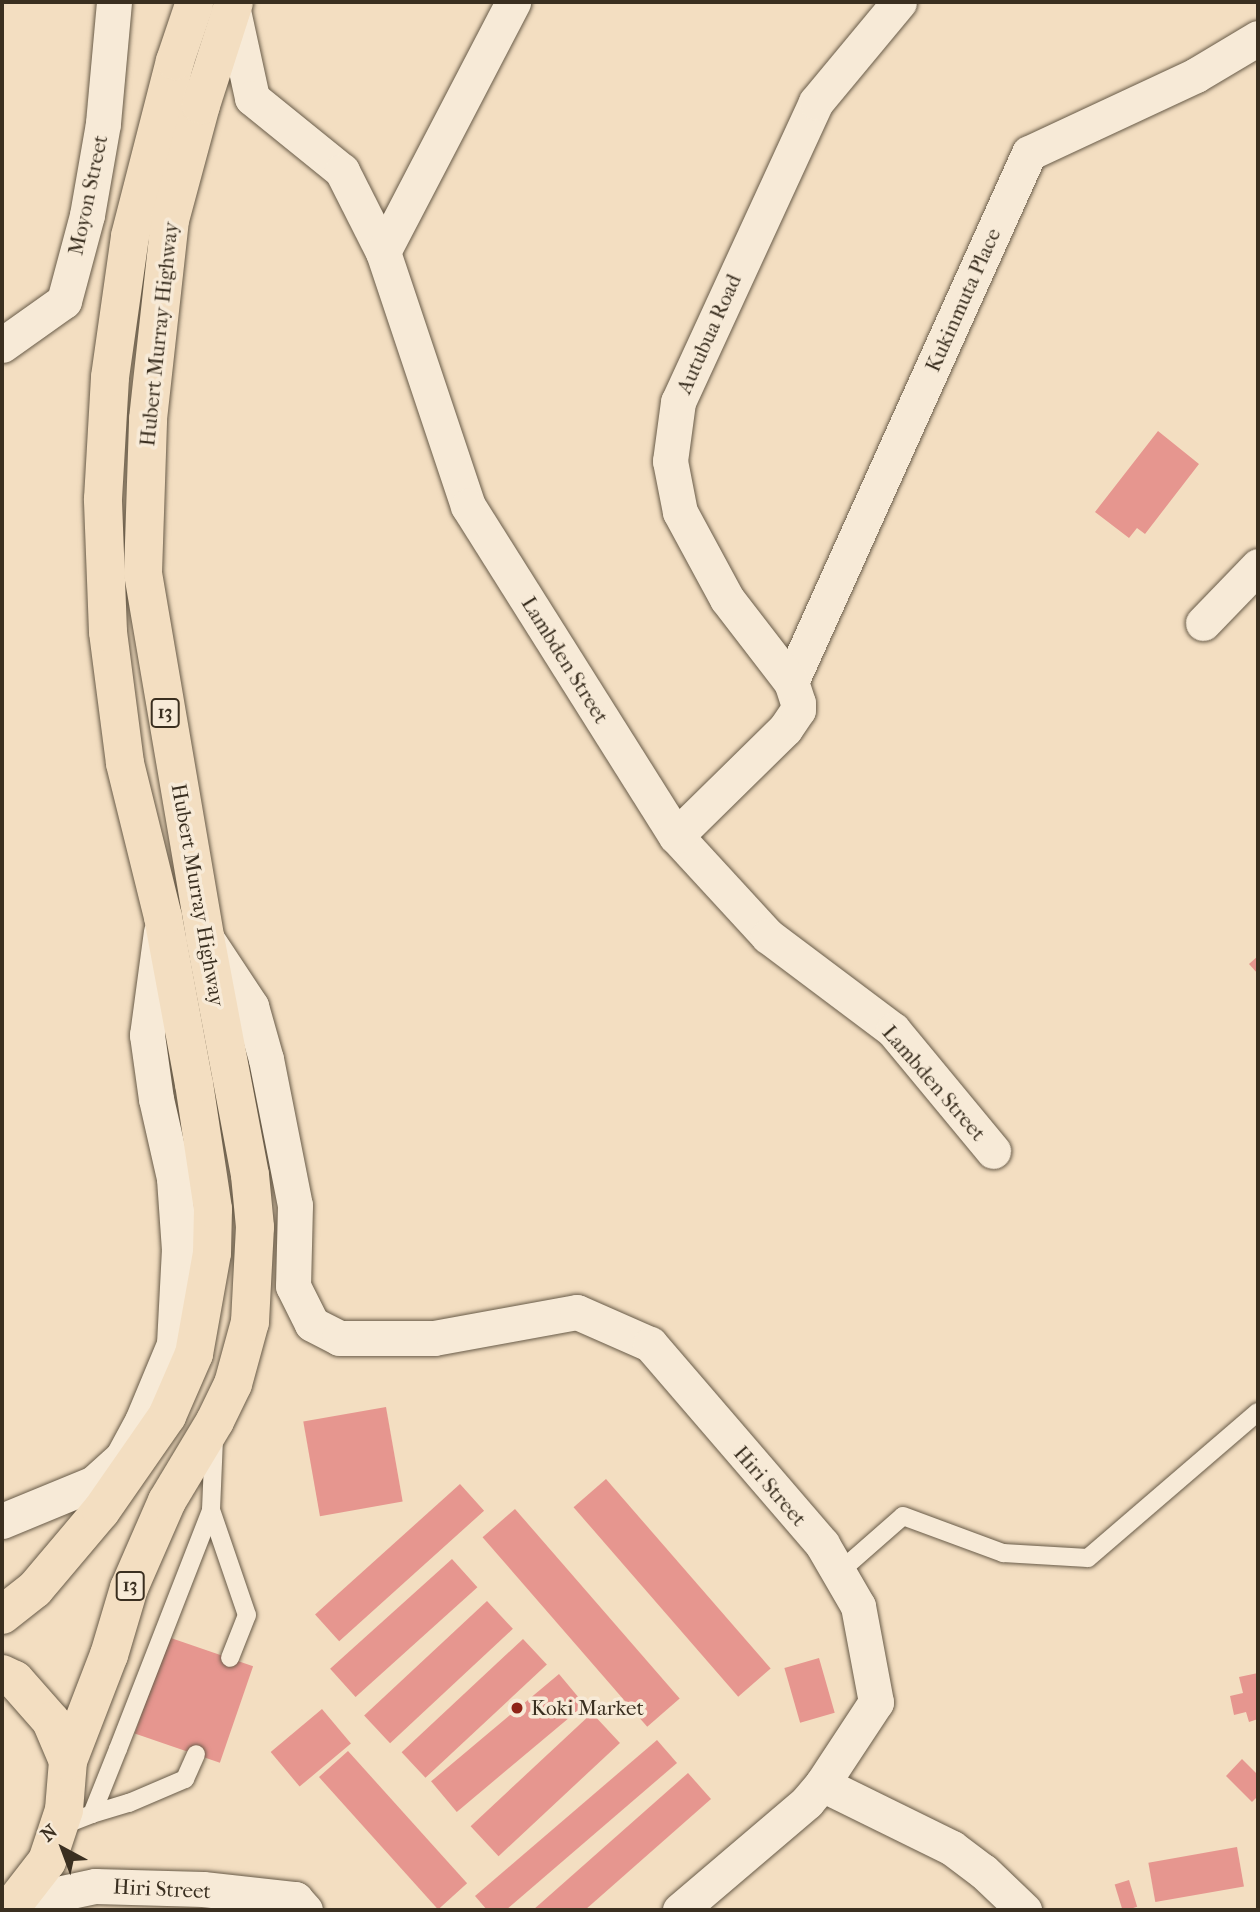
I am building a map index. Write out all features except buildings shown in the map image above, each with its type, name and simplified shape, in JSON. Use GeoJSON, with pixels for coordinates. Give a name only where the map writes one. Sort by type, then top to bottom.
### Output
{"type":"FeatureCollection","features":[{"type":"Feature","properties":{"kind":"highway","name":"Hubert Murray Highway"},"geometry":{"type":"LineString","coordinates":[[2,1615],[35,1589],[130,1472],[167,1416],[194,1354],[212,1253],[214,1209],[163,917],[125,763],[108,632],[104,443],[110,377],[130,236],[175,61],[195,2]]}},
{"type":"Feature","properties":{"kind":"highway","name":"Hubert Murray Highway"},"geometry":{"type":"LineString","coordinates":[[12,1907],[75,1821],[64,1810],[68,1761],[109,1655],[129,1588],[167,1501],[215,1421],[233,1384],[248,1332],[255,1268],[255,1227],[250,1175],[205,936],[143,573],[148,418],[170,220],[201,105],[233,4]]}},
{"type":"Feature","properties":{"kind":"highway","name":"Hubert Murray Highway"},"geometry":{"type":"LineString","coordinates":[[2,1674],[15,1679],[51,1721],[68,1761]]}},
{"type":"Feature","properties":{"kind":"street"},"geometry":{"type":"LineString","coordinates":[[383,252],[513,2]]}},
{"type":"Feature","properties":{"kind":"street","name":"Autubua Road"},"geometry":{"type":"LineString","coordinates":[[791,682],[727,599],[680,512],[670,461],[678,402],[817,102],[898,2]]}},
{"type":"Feature","properties":{"kind":"street","name":"Lambden Street"},"geometry":{"type":"LineString","coordinates":[[233,4],[252,98],[342,171],[383,252],[468,506],[676,836],[768,936],[893,1030],[993,1151]]}},
{"type":"Feature","properties":{"kind":"street","name":"Moyon Street"},"geometry":{"type":"LineString","coordinates":[[2,345],[64,301],[87,215],[103,123],[113,7]]}},
{"type":"Feature","properties":{"kind":"street","name":"Kukinmuta Place"},"geometry":{"type":"LineString","coordinates":[[791,682],[1029,153],[1196,75],[1258,37]]}},
{"type":"Feature","properties":{"kind":"street"},"geometry":{"type":"LineString","coordinates":[[1203,624],[1258,566]]}},
{"type":"Feature","properties":{"kind":"street"},"geometry":{"type":"LineString","coordinates":[[676,836],[785,729],[798,710],[798,697],[791,682]]}},
{"type":"Feature","properties":{"kind":"street"},"geometry":{"type":"LineString","coordinates":[[2,1521],[94,1483],[122,1458],[142,1421],[174,1344],[179,1250],[174,1178],[156,1100],[147,1035],[163,917]]}},
{"type":"Feature","properties":{"kind":"street","name":"Hiri Street"},"geometry":{"type":"LineString","coordinates":[[205,936],[251,1006],[295,1205],[293,1286],[313,1324],[339,1338],[434,1338],[577,1312],[649,1344],[822,1544],[858,1606],[876,1702],[822,1784],[807,1802],[680,1910]]}},
{"type":"Feature","properties":{"kind":"street"},"geometry":{"type":"LineString","coordinates":[[822,1784],[952,1848],[984,1871],[1024,1910]]}},
{"type":"Feature","properties":{"kind":"street","name":"Hiri Street"},"geometry":{"type":"LineString","coordinates":[[12,1907],[95,1886],[203,1889],[295,1899],[305,1910]]}},
{"type":"Feature","properties":{"kind":"lane"},"geometry":{"type":"LineString","coordinates":[[838,1573],[903,1517],[1003,1553],[1088,1558],[1258,1412]]}},
{"type":"Feature","properties":{"kind":"lane"},"geometry":{"type":"LineString","coordinates":[[75,1821],[211,1510],[215,1421]]}},
{"type":"Feature","properties":{"kind":"lane"},"geometry":{"type":"LineString","coordinates":[[211,1510],[247,1615],[230,1658]]}},
{"type":"Feature","properties":{"kind":"lane"},"geometry":{"type":"LineString","coordinates":[[75,1821],[129,1803],[185,1779],[195,1754]]}},
{"type":"Feature","properties":{"kind":"place","name":"Koki Market"},"geometry":{"type":"Point","coordinates":[517,1708]}}]}
